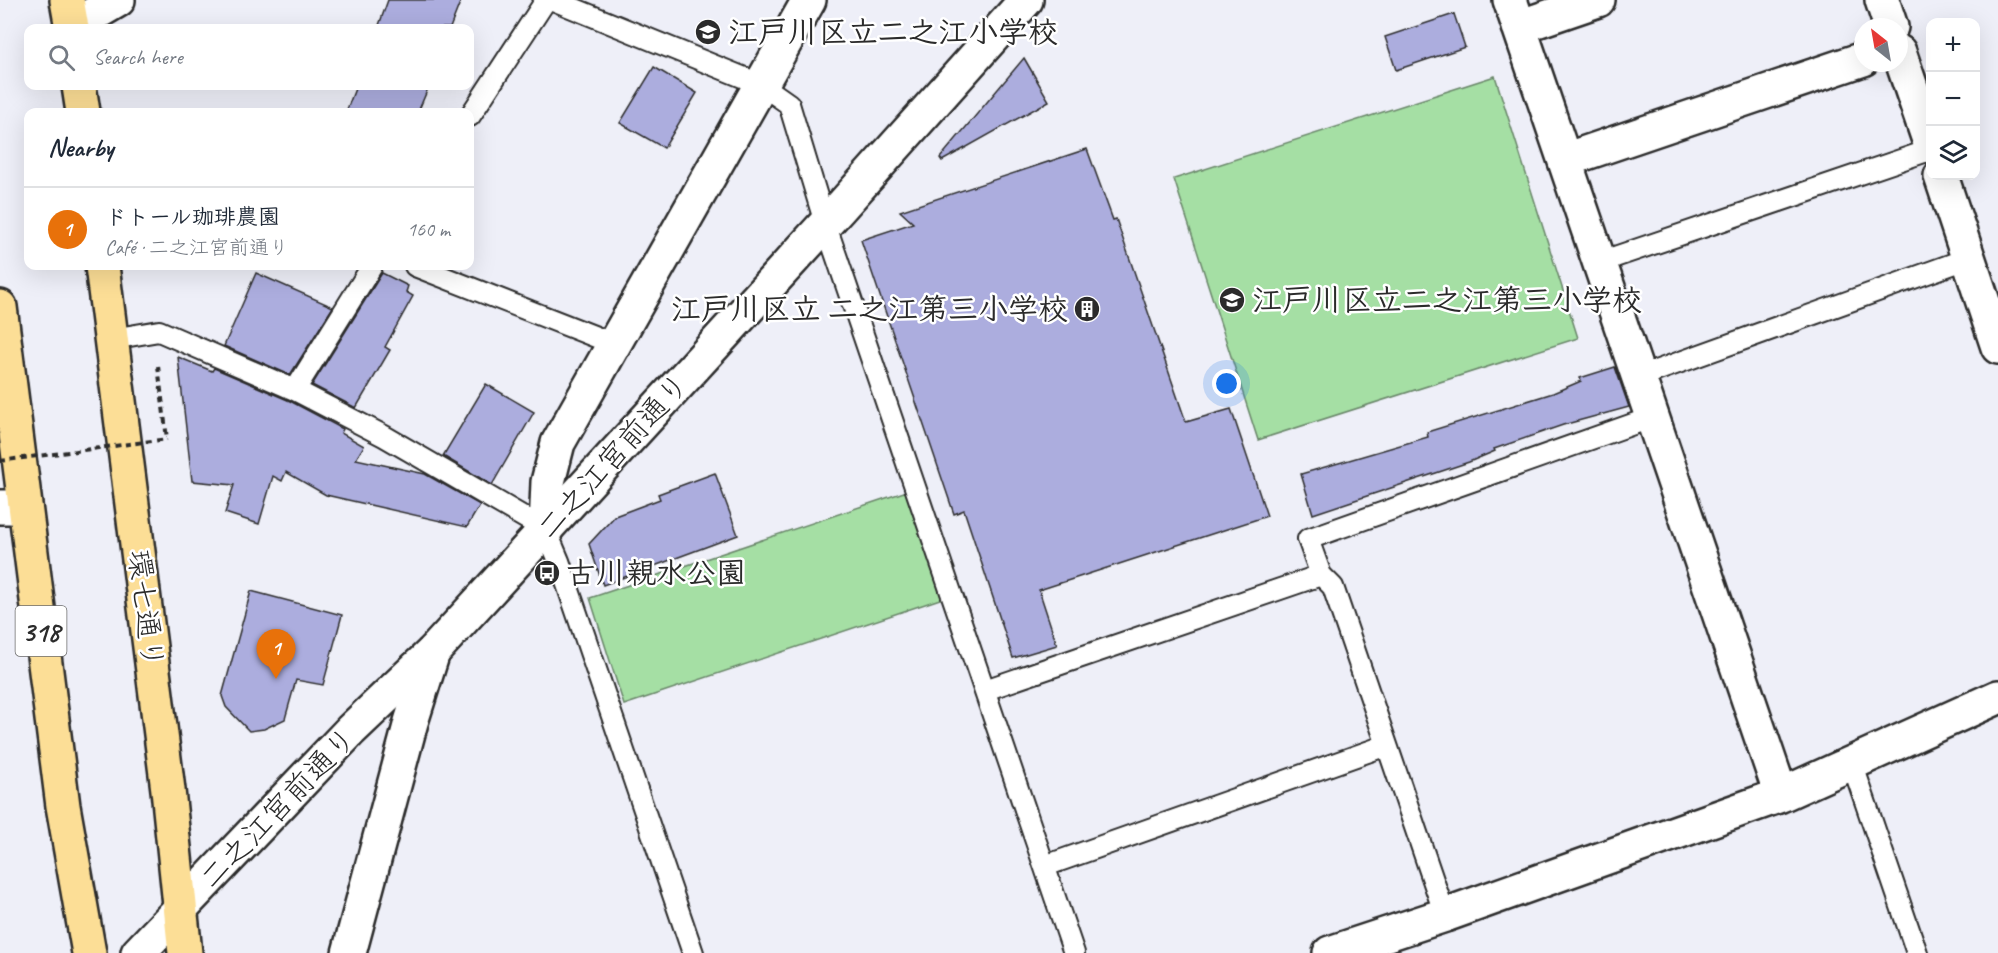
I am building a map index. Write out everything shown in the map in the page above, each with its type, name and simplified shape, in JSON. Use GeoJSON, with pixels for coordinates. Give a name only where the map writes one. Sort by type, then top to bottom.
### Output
{"type":"FeatureCollection","features":[{"type":"Feature","properties":{"kind":"main road"},"geometry":{"type":"LineString","coordinates":[[80,90],[82,108]]}},
{"type":"Feature","properties":{"kind":"main road","name":"環七通り"},"geometry":{"type":"LineString","coordinates":[[102,270],[182,909],[185,953]]}},
{"type":"Feature","properties":{"kind":"main road","name":"318"},"geometry":{"type":"LineString","coordinates":[[0,315],[12,507],[89,953]]}},
{"type":"Feature","properties":{"kind":"street"},"geometry":{"type":"LineString","coordinates":[[70,18],[118,0]]}},
{"type":"Feature","properties":{"kind":"street"},"geometry":{"type":"LineString","coordinates":[[546,530],[548,482],[558,443],[809,0]]}},
{"type":"Feature","properties":{"kind":"street","name":"二之江宮前通り"},"geometry":{"type":"LineString","coordinates":[[138,953],[351,730],[433,652],[1026,0]]}},
{"type":"Feature","properties":{"kind":"street"},"geometry":{"type":"LineString","coordinates":[[1598,0],[1515,13],[1781,795]]}},
{"type":"Feature","properties":{"kind":"street"},"geometry":{"type":"LineString","coordinates":[[1882,0],[1888,18]]}},
{"type":"Feature","properties":{"kind":"street"},"geometry":{"type":"LineString","coordinates":[[1565,160],[1854,61]]}},
{"type":"Feature","properties":{"kind":"street"},"geometry":{"type":"LineString","coordinates":[[1906,72],[1926,131]]}},
{"type":"Feature","properties":{"kind":"street"},"geometry":{"type":"LineString","coordinates":[[1942,180],[1998,347]]}},
{"type":"Feature","properties":{"kind":"street"},"geometry":{"type":"LineString","coordinates":[[349,953],[411,722],[433,652]]}},
{"type":"Feature","properties":{"kind":"street"},"geometry":{"type":"LineString","coordinates":[[1330,953],[1445,915],[1781,795],[1998,697]]}},
{"type":"Feature","properties":{"kind":"street"},"geometry":{"type":"LineString","coordinates":[[182,909],[200,953]]}},
{"type":"Feature","properties":{"kind":"lane"},"geometry":{"type":"LineString","coordinates":[[474,110],[546,0]]}},
{"type":"Feature","properties":{"kind":"lane"},"geometry":{"type":"LineString","coordinates":[[553,0],[762,85],[789,104],[825,223],[1074,953]]}},
{"type":"Feature","properties":{"kind":"lane"},"geometry":{"type":"LineString","coordinates":[[1600,262],[1926,151]]}},
{"type":"Feature","properties":{"kind":"lane"},"geometry":{"type":"LineString","coordinates":[[1639,377],[1969,258]]}},
{"type":"Feature","properties":{"kind":"lane"},"geometry":{"type":"LineString","coordinates":[[295,390],[369,270]]}},
{"type":"Feature","properties":{"kind":"lane"},"geometry":{"type":"LineString","coordinates":[[425,270],[614,344]]}},
{"type":"Feature","properties":{"kind":"lane"},"geometry":{"type":"LineString","coordinates":[[111,339],[159,331],[295,390],[384,436],[546,530],[559,561],[693,953]]}},
{"type":"Feature","properties":{"kind":"lane"},"geometry":{"type":"LineString","coordinates":[[1445,915],[1334,587],[1321,575],[1308,539],[1653,417]]}},
{"type":"Feature","properties":{"kind":"lane"},"geometry":{"type":"LineString","coordinates":[[985,690],[1321,575]]}},
{"type":"Feature","properties":{"kind":"lane"},"geometry":{"type":"LineString","coordinates":[[1045,866],[1387,745]]}},
{"type":"Feature","properties":{"kind":"lane"},"geometry":{"type":"LineString","coordinates":[[1852,763],[1917,953]]}},
{"type":"Feature","properties":{"kind":"path"},"geometry":{"type":"LineString","coordinates":[[0,461],[167,439],[157,360]]}},
{"type":"Feature","properties":{"kind":"green space"},"geometry":{"type":"Polygon","coordinates":[[[1495,76],[1578,338],[1258,440],[1174,179],[1495,76]]]}},
{"type":"Feature","properties":{"kind":"green space"},"geometry":{"type":"Polygon","coordinates":[[[907,491],[943,598],[624,705],[590,598],[907,491]]]}},
{"type":"Feature","properties":{"kind":"building"},"geometry":{"type":"Polygon","coordinates":[[[388,0],[461,0],[452,24],[379,24],[388,0]]]}},
{"type":"Feature","properties":{"kind":"building"},"geometry":{"type":"Polygon","coordinates":[[[1454,14],[1465,47],[1396,70],[1385,37],[1454,14]]]}},
{"type":"Feature","properties":{"kind":"building"},"geometry":{"type":"Polygon","coordinates":[[[1024,58],[1049,101],[942,161],[940,158],[1024,58]]]}},
{"type":"Feature","properties":{"kind":"building"},"geometry":{"type":"Polygon","coordinates":[[[654,67],[697,93],[664,148],[620,123],[654,67]]]}},
{"type":"Feature","properties":{"kind":"building"},"geometry":{"type":"Polygon","coordinates":[[[354,90],[427,90],[420,108],[348,108],[354,90]]]}},
{"type":"Feature","properties":{"kind":"building","name":"江戸川区立 二之江第三小学校"},"geometry":{"type":"Polygon","coordinates":[[[1087,149],[1113,220],[1116,219],[1186,422],[1231,409],[1267,516],[1039,590],[1057,645],[1013,658],[964,510],[954,514],[861,240],[913,223],[900,211],[1087,149]]]}},
{"type":"Feature","properties":{"kind":"building"},"geometry":{"type":"Polygon","coordinates":[[[256,273],[333,307],[290,375],[224,346],[256,273]]]}},
{"type":"Feature","properties":{"kind":"building"},"geometry":{"type":"Polygon","coordinates":[[[382,273],[408,286],[406,292],[413,296],[385,347],[390,350],[356,408],[312,385],[382,273]]]}},
{"type":"Feature","properties":{"kind":"building"},"geometry":{"type":"Polygon","coordinates":[[[178,357],[212,371],[214,368],[290,401],[343,429],[341,433],[364,446],[356,459],[425,474],[480,505],[467,527],[326,495],[286,472],[282,481],[273,476],[259,524],[225,513],[234,485],[192,481],[178,357]]]}},
{"type":"Feature","properties":{"kind":"building"},"geometry":{"type":"Polygon","coordinates":[[[1615,367],[1629,407],[1563,425],[1494,449],[1495,451],[1469,462],[1313,514],[1301,474],[1428,437],[1427,432],[1553,393],[1581,381],[1580,378],[1615,367]]]}},
{"type":"Feature","properties":{"kind":"building"},"geometry":{"type":"Polygon","coordinates":[[[486,384],[534,412],[492,485],[443,456],[486,384]]]}},
{"type":"Feature","properties":{"kind":"building"},"geometry":{"type":"Polygon","coordinates":[[[715,473],[738,535],[603,585],[589,544],[615,516],[660,499],[658,494],[715,473]]]}},
{"type":"Feature","properties":{"kind":"building"},"geometry":{"type":"Polygon","coordinates":[[[251,591],[342,615],[323,685],[296,680],[285,719],[264,729],[249,731],[226,707],[222,696],[251,591]]]}},
{"type":"Feature","properties":{"kind":"place","name":"江戸川区立二之江小学校"},"geometry":{"type":"Point","coordinates":[708,32]}},
{"type":"Feature","properties":{"kind":"place","name":"江戸川区立二之江第三小学校"},"geometry":{"type":"Point","coordinates":[1232,300]}},
{"type":"Feature","properties":{"kind":"place","name":"江戸川区立 二之江第三小学校"},"geometry":{"type":"Point","coordinates":[1087,309]}},
{"type":"Feature","properties":{"kind":"place","name":"古川親水公園"},"geometry":{"type":"Point","coordinates":[547,573]}},
{"type":"Feature","properties":{"kind":"place","name":"ドトール珈琲農園"},"geometry":{"type":"Point","coordinates":[276,679]}}]}
